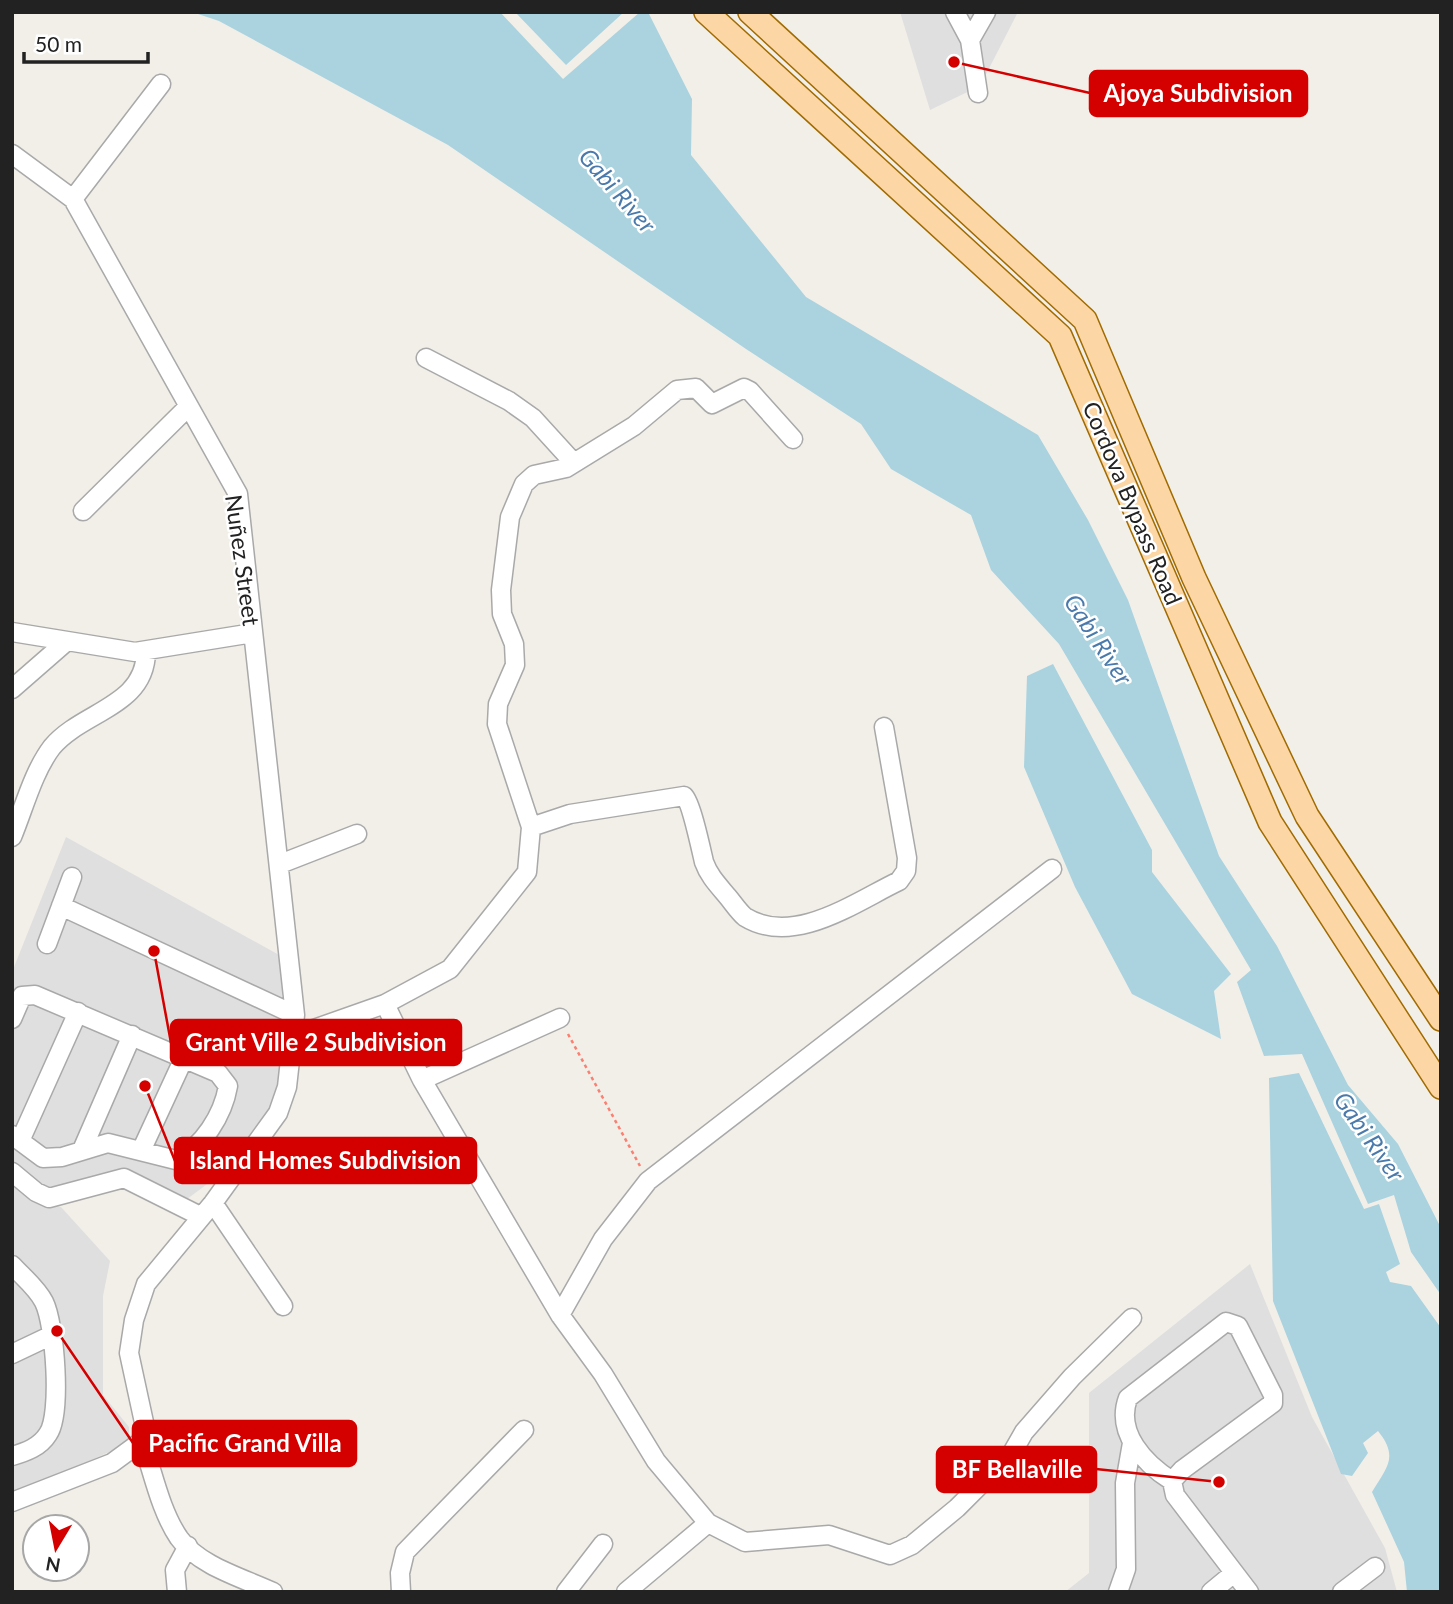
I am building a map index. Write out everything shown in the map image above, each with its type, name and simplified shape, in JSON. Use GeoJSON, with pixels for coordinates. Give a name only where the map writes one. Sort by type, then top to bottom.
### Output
{"type":"FeatureCollection","features":[{"type":"Feature","properties":{"kind":"main road","name":"Cordova Bypass Road"},"geometry":{"type":"LineString","coordinates":[[706,12],[1060,336],[1270,822],[1441,1087]]}},
{"type":"Feature","properties":{"kind":"main road","name":"Cordova Bypass Road"},"geometry":{"type":"LineString","coordinates":[[750,12],[1085,320],[1194,578],[1307,816],[1441,1019]]}},
{"type":"Feature","properties":{"kind":"street"},"geometry":{"type":"LineString","coordinates":[[955,12],[970,40],[978,93]]}},
{"type":"Feature","properties":{"kind":"street"},"geometry":{"type":"LineString","coordinates":[[970,40],[986,12]]}},
{"type":"Feature","properties":{"kind":"street"},"geometry":{"type":"LineString","coordinates":[[74,198],[161,84]]}},
{"type":"Feature","properties":{"kind":"street","name":"Nuñez Street"},"geometry":{"type":"LineString","coordinates":[[12,153],[74,198],[238,494],[295,1015],[287,1087],[278,1113],[206,1210],[146,1284],[134,1320],[129,1353],[145,1427],[142,1441],[163,1503],[180,1539],[188,1546]]}},
{"type":"Feature","properties":{"kind":"street"},"geometry":{"type":"LineString","coordinates":[[426,358],[509,401],[533,418],[574,463]]}},
{"type":"Feature","properties":{"kind":"street"},"geometry":{"type":"LineString","coordinates":[[294,1036],[385,1004],[450,969],[527,872],[531,827],[496,724],[498,704],[515,665],[514,644],[502,614],[501,590],[510,517],[524,484],[534,475],[574,463],[634,426],[677,390],[690,386],[696,388],[712,404],[738,389],[750,391],[793,439]]}},
{"type":"Feature","properties":{"kind":"street"},"geometry":{"type":"LineString","coordinates":[[83,511],[188,407]]}},
{"type":"Feature","properties":{"kind":"street"},"geometry":{"type":"LineString","coordinates":[[12,632],[146,652],[253,633]]}},
{"type":"Feature","properties":{"kind":"street"},"geometry":{"type":"LineString","coordinates":[[12,688],[67,640]]}},
{"type":"Feature","properties":{"kind":"street"},"geometry":{"type":"LineString","coordinates":[[12,836],[49,752],[60,739],[136,687],[145,672],[146,652]]}},
{"type":"Feature","properties":{"kind":"street"},"geometry":{"type":"LineString","coordinates":[[531,827],[570,814],[684,796],[690,803],[692,821],[708,872],[744,916],[773,928],[794,927],[850,905],[899,881],[906,871],[907,858],[884,727]]}},
{"type":"Feature","properties":{"kind":"street"},"geometry":{"type":"LineString","coordinates":[[280,864],[357,834]]}},
{"type":"Feature","properties":{"kind":"street"},"geometry":{"type":"LineString","coordinates":[[560,1315],[603,1239],[648,1181],[1052,869]]}},
{"type":"Feature","properties":{"kind":"street"},"geometry":{"type":"LineString","coordinates":[[47,944],[72,877]]}},
{"type":"Feature","properties":{"kind":"street"},"geometry":{"type":"LineString","coordinates":[[61,906],[295,1015]]}},
{"type":"Feature","properties":{"kind":"street"},"geometry":{"type":"LineString","coordinates":[[12,1019],[21,999],[28,994],[78,1012],[218,1073],[228,1082],[225,1099],[204,1138],[176,1160],[165,1160],[108,1143],[62,1157],[43,1158],[16,1138],[78,1012]]}},
{"type":"Feature","properties":{"kind":"street"},"geometry":{"type":"LineString","coordinates":[[385,1004],[422,1080],[560,1315],[603,1374],[656,1461],[708,1523],[745,1542],[829,1535],[890,1555],[912,1545],[957,1508],[1012,1453],[1024,1432],[1072,1377],[1132,1318]]}},
{"type":"Feature","properties":{"kind":"street"},"geometry":{"type":"LineString","coordinates":[[422,1080],[560,1018]]}},
{"type":"Feature","properties":{"kind":"street"},"geometry":{"type":"LineString","coordinates":[[82,1150],[132,1035]]}},
{"type":"Feature","properties":{"kind":"street"},"geometry":{"type":"LineString","coordinates":[[141,1151],[184,1058]]}},
{"type":"Feature","properties":{"kind":"street"},"geometry":{"type":"LineString","coordinates":[[204,1138],[237,1168]]}},
{"type":"Feature","properties":{"kind":"street"},"geometry":{"type":"LineString","coordinates":[[12,1172],[36,1192],[49,1198],[124,1178],[206,1210],[283,1306]]}},
{"type":"Feature","properties":{"kind":"street"},"geometry":{"type":"LineString","coordinates":[[12,1265],[43,1300],[52,1335],[55,1410],[49,1434],[31,1450],[12,1455]]}},
{"type":"Feature","properties":{"kind":"street"},"geometry":{"type":"LineString","coordinates":[[1172,1481],[1182,1470],[1273,1403],[1273,1395],[1238,1326],[1226,1322],[1128,1398],[1125,1428],[1132,1443],[1159,1473],[1172,1481],[1175,1495],[1249,1592]]}},
{"type":"Feature","properties":{"kind":"street"},"geometry":{"type":"LineString","coordinates":[[12,1353],[52,1335]]}},
{"type":"Feature","properties":{"kind":"street"},"geometry":{"type":"LineString","coordinates":[[401,1592],[400,1573],[405,1552],[524,1430]]}},
{"type":"Feature","properties":{"kind":"street"},"geometry":{"type":"LineString","coordinates":[[12,1502],[112,1463],[142,1441]]}},
{"type":"Feature","properties":{"kind":"street"},"geometry":{"type":"LineString","coordinates":[[1118,1592],[1126,1569],[1125,1483],[1132,1443]]}},
{"type":"Feature","properties":{"kind":"street"},"geometry":{"type":"LineString","coordinates":[[626,1592],[708,1523]]}},
{"type":"Feature","properties":{"kind":"street"},"geometry":{"type":"LineString","coordinates":[[566,1592],[603,1544]]}},
{"type":"Feature","properties":{"kind":"street"},"geometry":{"type":"LineString","coordinates":[[177,1592],[174,1570],[188,1546],[211,1564],[273,1592]]}},
{"type":"Feature","properties":{"kind":"street"},"geometry":{"type":"LineString","coordinates":[[1342,1592],[1376,1567]]}},
{"type":"Feature","properties":{"kind":"street"},"geometry":{"type":"LineString","coordinates":[[1211,1592],[1234,1573]]}},
{"type":"Feature","properties":{"kind":"path"},"geometry":{"type":"LineString","coordinates":[[560,1018],[648,1181]]}},
{"type":"Feature","properties":{"kind":"shaded area"},"geometry":{"type":"Polygon","coordinates":[[[900,12],[1018,12],[980,86],[930,110],[900,12]]]}},
{"type":"Feature","properties":{"kind":"shaded area"},"geometry":{"type":"Polygon","coordinates":[[[66,837],[281,956],[284,1059],[272,1113],[233,1165],[187,1199],[125,1173],[65,1190],[44,1188],[12,1162],[12,972],[66,837]]]}},
{"type":"Feature","properties":{"kind":"shaded area"},"geometry":{"type":"Polygon","coordinates":[[[12,1183],[33,1201],[61,1207],[110,1261],[103,1296],[103,1395],[129,1427],[129,1443],[12,1496],[12,1183]]]}},
{"type":"Feature","properties":{"kind":"shaded area"},"geometry":{"type":"Polygon","coordinates":[[[1250,1264],[1312,1417],[1385,1548],[1397,1592],[1065,1592],[1089,1573],[1089,1393],[1250,1264]]]}},
{"type":"Feature","properties":{"kind":"water","name":"Gabi River"},"geometry":{"type":"Polygon","coordinates":[[[192,12],[500,12],[563,79],[640,12],[648,12],[692,99],[691,155],[806,297],[1038,435],[1088,520],[1128,600],[1219,856],[1277,946],[1348,1085],[1398,1144],[1441,1228],[1441,1295],[1411,1252],[1394,1195],[1368,1204],[1302,1054],[1264,1056],[1237,982],[1251,970],[1059,644],[991,570],[971,515],[891,469],[861,424],[746,349],[448,145],[219,21],[192,12]]]}},
{"type":"Feature","properties":{"kind":"water"},"geometry":{"type":"Polygon","coordinates":[[[515,12],[624,12],[566,65],[515,12]]]}},
{"type":"Feature","properties":{"kind":"water"},"geometry":{"type":"Polygon","coordinates":[[[1053,664],[1152,850],[1152,872],[1231,974],[1214,991],[1221,1039],[1132,994],[1075,887],[1024,767],[1027,676],[1053,664]]]}},
{"type":"Feature","properties":{"kind":"water"},"geometry":{"type":"Polygon","coordinates":[[[1299,1073],[1364,1209],[1379,1204],[1400,1264],[1386,1272],[1390,1282],[1411,1286],[1441,1328],[1441,1592],[1407,1592],[1404,1562],[1372,1492],[1386,1469],[1388,1448],[1378,1431],[1363,1443],[1368,1453],[1352,1476],[1341,1474],[1273,1301],[1269,1078],[1299,1073]]]}},
{"type":"Feature","properties":{"kind":"place","name":"Ajoya Subdivision"},"geometry":{"type":"Point","coordinates":[954,62]}},
{"type":"Feature","properties":{"kind":"place","name":"Grant Ville 2 Subdivision"},"geometry":{"type":"Point","coordinates":[154,951]}},
{"type":"Feature","properties":{"kind":"place","name":"Island Homes Subdivision"},"geometry":{"type":"Point","coordinates":[145,1086]}},
{"type":"Feature","properties":{"kind":"place","name":"Pacific Grand Villa"},"geometry":{"type":"Point","coordinates":[57,1331]}},
{"type":"Feature","properties":{"kind":"place","name":"BF Bellaville"},"geometry":{"type":"Point","coordinates":[1219,1482]}}]}
